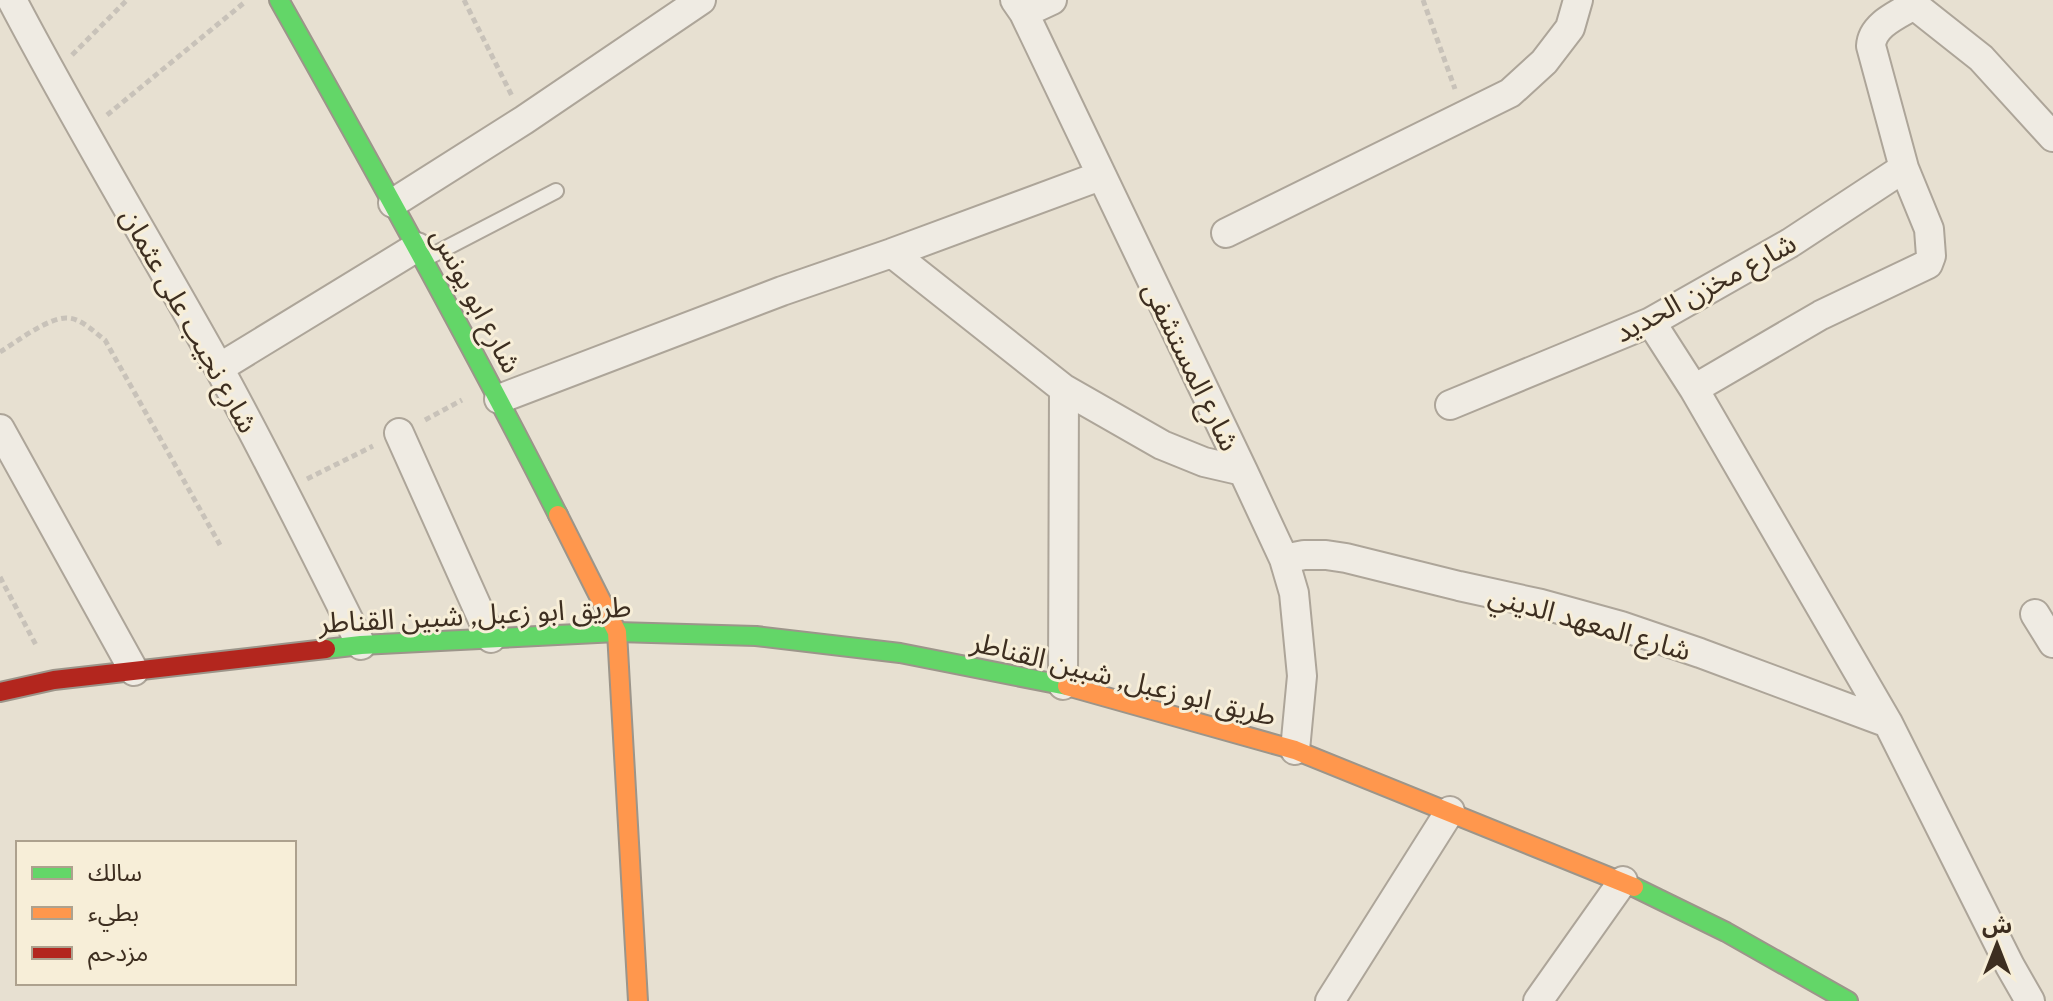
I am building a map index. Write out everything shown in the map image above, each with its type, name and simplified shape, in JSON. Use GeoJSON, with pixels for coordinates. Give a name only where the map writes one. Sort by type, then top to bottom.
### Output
{"type":"FeatureCollection","features":[{"type":"Feature","properties":{"kind":"street","name":"شارع نجيب على عثمان"},"geometry":{"type":"LineString","coordinates":[[12,0],[51,75],[219,368],[285,490],[361,645]]}},
{"type":"Feature","properties":{"kind":"street","name":"شارع ابو يونس"},"geometry":{"type":"LineString","coordinates":[[279,0],[495,392],[617,632]]}},
{"type":"Feature","properties":{"kind":"street"},"geometry":{"type":"LineString","coordinates":[[1019,7],[1052,0]]}},
{"type":"Feature","properties":{"kind":"street"},"geometry":{"type":"LineString","coordinates":[[1226,233],[1510,93],[1544,62],[1570,28],[1578,0]]}},
{"type":"Feature","properties":{"kind":"street"},"geometry":{"type":"LineString","coordinates":[[1694,389],[1821,315],[1928,264],[1931,256],[1929,229],[1904,168],[1871,46],[1871,38],[1883,24],[1912,3],[1981,58],[2053,137]]}},
{"type":"Feature","properties":{"kind":"street"},"geometry":{"type":"LineString","coordinates":[[393,203],[524,120],[685,5]]}},
{"type":"Feature","properties":{"kind":"street","name":"شارع المستشفى"},"geometry":{"type":"LineString","coordinates":[[1019,7],[1284,559],[1294,593],[1302,676],[1295,750]]}},
{"type":"Feature","properties":{"kind":"street","name":"شارع مخزن الحديد"},"geometry":{"type":"LineString","coordinates":[[1450,405],[1651,322],[1790,243],[1904,168]]}},
{"type":"Feature","properties":{"kind":"street"},"geometry":{"type":"LineString","coordinates":[[495,392],[892,253],[1100,176]]}},
{"type":"Feature","properties":{"kind":"street"},"geometry":{"type":"LineString","coordinates":[[219,368],[420,253]]}},
{"type":"Feature","properties":{"kind":"street"},"geometry":{"type":"LineString","coordinates":[[892,253],[1064,389],[1162,445],[1204,462],[1243,471]]}},
{"type":"Feature","properties":{"kind":"street"},"geometry":{"type":"LineString","coordinates":[[1651,322],[1694,389],[1888,723],[2030,1001]]}},
{"type":"Feature","properties":{"kind":"street"},"geometry":{"type":"LineString","coordinates":[[1063,685],[1064,389]]}},
{"type":"Feature","properties":{"kind":"street"},"geometry":{"type":"LineString","coordinates":[[0,429],[134,671]]}},
{"type":"Feature","properties":{"kind":"street"},"geometry":{"type":"LineString","coordinates":[[399,433],[491,638]]}},
{"type":"Feature","properties":{"kind":"street","name":"شارع المعهد الديني"},"geometry":{"type":"LineString","coordinates":[[1284,559],[1304,555],[1346,558],[1621,626],[1888,723]]}},
{"type":"Feature","properties":{"kind":"street"},"geometry":{"type":"LineString","coordinates":[[2035,614],[2053,643]]}},
{"type":"Feature","properties":{"kind":"street"},"geometry":{"type":"LineString","coordinates":[[617,632],[638,1001]]}},
{"type":"Feature","properties":{"kind":"street","name":"طريق ابو زعبل, شبين القناطر"},"geometry":{"type":"LineString","coordinates":[[0,692],[54,680],[361,645],[617,632],[756,636],[900,653],[1063,685],[1295,750],[1623,881],[1726,932],[1848,1001]]}},
{"type":"Feature","properties":{"kind":"street"},"geometry":{"type":"LineString","coordinates":[[1330,1001],[1450,811]]}},
{"type":"Feature","properties":{"kind":"street"},"geometry":{"type":"LineString","coordinates":[[1538,1001],[1623,881]]}},
{"type":"Feature","properties":{"kind":"lane"},"geometry":{"type":"LineString","coordinates":[[420,253],[556,191]]}},
{"type":"Feature","properties":{"kind":"path"},"geometry":{"type":"LineString","coordinates":[[51,75],[127,0]]}},
{"type":"Feature","properties":{"kind":"path"},"geometry":{"type":"LineString","coordinates":[[85,133],[248,0]]}},
{"type":"Feature","properties":{"kind":"path"},"geometry":{"type":"LineString","coordinates":[[464,0],[524,120]]}},
{"type":"Feature","properties":{"kind":"path"},"geometry":{"type":"LineString","coordinates":[[1423,0],[1465,116]]}},
{"type":"Feature","properties":{"kind":"path"},"geometry":{"type":"LineString","coordinates":[[0,352],[54,320],[69,317],[105,340],[220,545]]}},
{"type":"Feature","properties":{"kind":"path"},"geometry":{"type":"LineString","coordinates":[[285,490],[399,433],[495,392]]}},
{"type":"Feature","properties":{"kind":"path"},"geometry":{"type":"LineString","coordinates":[[0,577],[54,680]]}},
{"type":"Feature","properties":{"kind":"traffic: fast"},"geometry":{"type":"LineString","coordinates":[[279,0],[422,256],[558,515]]}},
{"type":"Feature","properties":{"kind":"traffic: fast"},"geometry":{"type":"LineString","coordinates":[[326,649],[617,632],[756,636],[900,653],[1067,686]]}},
{"type":"Feature","properties":{"kind":"traffic: fast"},"geometry":{"type":"LineString","coordinates":[[1634,887],[1726,932],[1848,1001]]}},
{"type":"Feature","properties":{"kind":"traffic: slow"},"geometry":{"type":"LineString","coordinates":[[558,515],[617,632],[638,1001]]}},
{"type":"Feature","properties":{"kind":"traffic: slow"},"geometry":{"type":"LineString","coordinates":[[1067,686],[1295,750],[1634,887]]}},
{"type":"Feature","properties":{"kind":"traffic: jam"},"geometry":{"type":"LineString","coordinates":[[0,692],[54,680],[326,649]]}}]}
